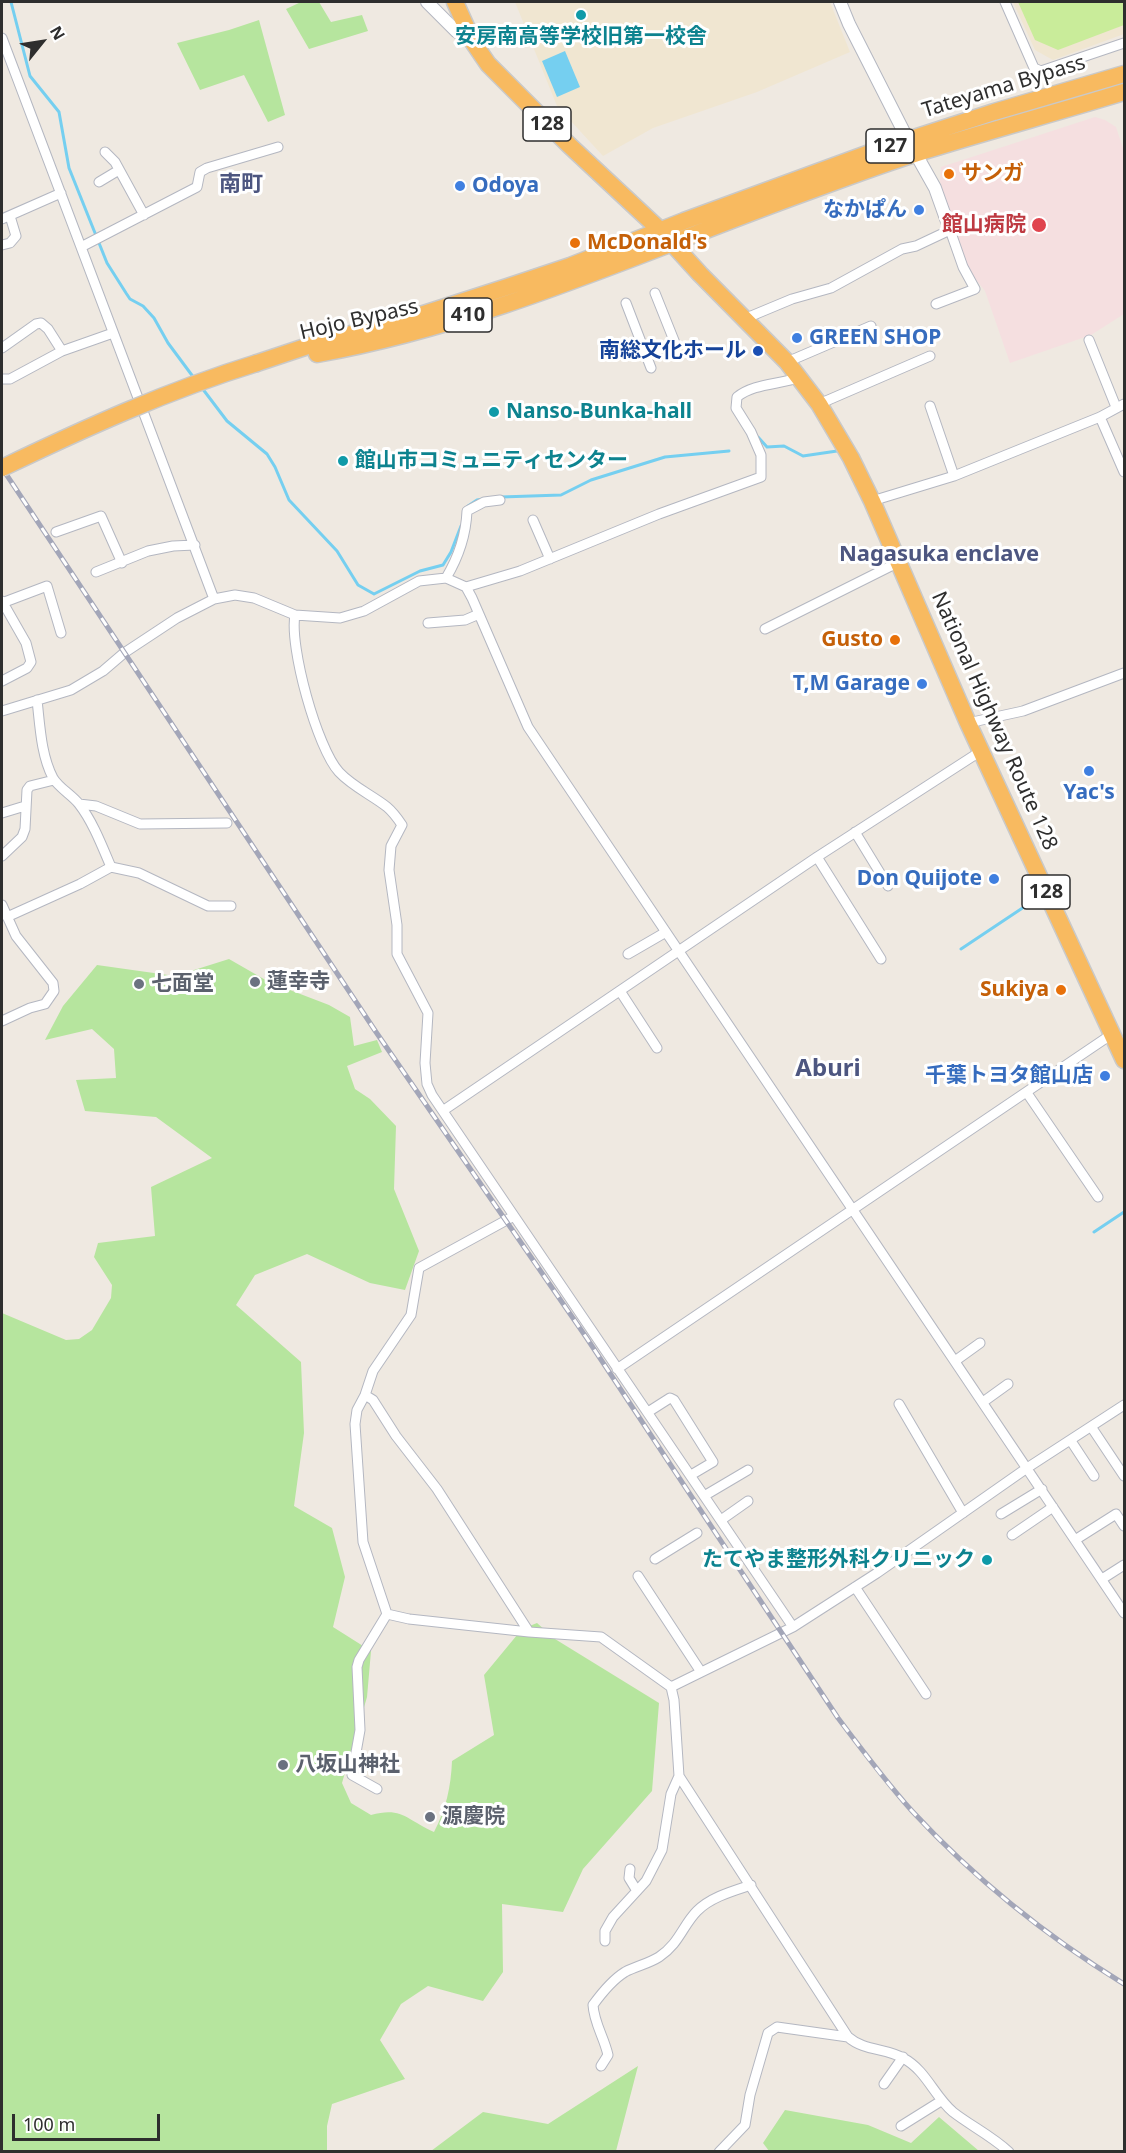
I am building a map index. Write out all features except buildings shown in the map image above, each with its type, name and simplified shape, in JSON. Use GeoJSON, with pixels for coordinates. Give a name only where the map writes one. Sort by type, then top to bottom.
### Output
{"type":"FeatureCollection","features":[{"type":"Feature","properties":{"kind":"highway","name":"128"},"geometry":{"type":"LineString","coordinates":[[455,2],[473,42],[488,64],[673,244]]}},
{"type":"Feature","properties":{"kind":"highway","name":"Tateyama Bypass"},"geometry":{"type":"LineString","coordinates":[[673,244],[803,194],[994,112],[1125,74]]}},
{"type":"Feature","properties":{"kind":"highway","name":"Tateyama Bypass"},"geometry":{"type":"LineString","coordinates":[[660,230],[912,147],[1125,92]]}},
{"type":"Feature","properties":{"kind":"highway","name":"Hojo Bypass"},"geometry":{"type":"LineString","coordinates":[[2,468],[130,409],[222,374],[311,345],[417,316],[570,266],[660,230]]}},
{"type":"Feature","properties":{"kind":"highway","name":"Hojo Bypass"},"geometry":{"type":"LineString","coordinates":[[257,363],[359,346],[392,338],[574,280],[673,244]]}},
{"type":"Feature","properties":{"kind":"highway","name":"National Highway Route 128"},"geometry":{"type":"LineString","coordinates":[[673,244],[800,377],[851,458],[872,501],[968,723],[1124,1057]]}},
{"type":"Feature","properties":{"kind":"street"},"geometry":{"type":"LineString","coordinates":[[427,2],[456,31],[473,42]]}},
{"type":"Feature","properties":{"kind":"street"},"geometry":{"type":"LineString","coordinates":[[840,2],[912,147],[936,188],[963,267],[975,289],[936,304]]}},
{"type":"Feature","properties":{"kind":"street"},"geometry":{"type":"LineString","coordinates":[[1005,2],[1034,68],[1041,71],[1125,43]]}},
{"type":"Feature","properties":{"kind":"street"},"geometry":{"type":"LineString","coordinates":[[2,38],[214,598]]}},
{"type":"Feature","properties":{"kind":"street"},"geometry":{"type":"LineString","coordinates":[[81,247],[197,187],[200,172],[207,168],[278,147]]}},
{"type":"Feature","properties":{"kind":"street"},"geometry":{"type":"LineString","coordinates":[[105,152],[119,170],[144,214]]}},
{"type":"Feature","properties":{"kind":"street"},"geometry":{"type":"LineString","coordinates":[[99,182],[119,170]]}},
{"type":"Feature","properties":{"kind":"street"},"geometry":{"type":"LineString","coordinates":[[2,245],[10,243],[16,236],[6,217],[61,193]]}},
{"type":"Feature","properties":{"kind":"street"},"geometry":{"type":"LineString","coordinates":[[744,319],[782,303],[831,288],[902,249],[916,246],[950,230]]}},
{"type":"Feature","properties":{"kind":"street"},"geometry":{"type":"LineString","coordinates":[[646,355],[675,342],[655,293]]}},
{"type":"Feature","properties":{"kind":"street"},"geometry":{"type":"LineString","coordinates":[[626,303],[651,368]]}},
{"type":"Feature","properties":{"kind":"street"},"geometry":{"type":"LineString","coordinates":[[2,348],[36,324],[41,323],[48,329],[62,351]]}},
{"type":"Feature","properties":{"kind":"street"},"geometry":{"type":"LineString","coordinates":[[787,362],[871,326]]}},
{"type":"Feature","properties":{"kind":"street"},"geometry":{"type":"LineString","coordinates":[[2,379],[10,379],[62,351],[113,333]]}},
{"type":"Feature","properties":{"kind":"street"},"geometry":{"type":"LineString","coordinates":[[872,501],[954,476],[1100,417],[1120,405],[1089,340]]}},
{"type":"Feature","properties":{"kind":"street"},"geometry":{"type":"LineString","coordinates":[[819,404],[930,356]]}},
{"type":"Feature","properties":{"kind":"street"},"geometry":{"type":"LineString","coordinates":[[466,587],[520,571],[659,514],[761,477],[761,455],[751,432],[736,408],[737,397],[748,389],[784,383],[800,377]]}},
{"type":"Feature","properties":{"kind":"street"},"geometry":{"type":"LineString","coordinates":[[930,406],[954,476]]}},
{"type":"Feature","properties":{"kind":"street"},"geometry":{"type":"LineString","coordinates":[[1100,417],[1125,472]]}},
{"type":"Feature","properties":{"kind":"street"},"geometry":{"type":"LineString","coordinates":[[446,578],[464,535],[467,511],[484,502],[500,500]]}},
{"type":"Feature","properties":{"kind":"street"},"geometry":{"type":"LineString","coordinates":[[56,532],[101,516],[122,563]]}},
{"type":"Feature","properties":{"kind":"street"},"geometry":{"type":"LineString","coordinates":[[533,520],[550,559]]}},
{"type":"Feature","properties":{"kind":"street"},"geometry":{"type":"LineString","coordinates":[[96,572],[148,551],[195,544]]}},
{"type":"Feature","properties":{"kind":"street"},"geometry":{"type":"LineString","coordinates":[[765,629],[898,562]]}},
{"type":"Feature","properties":{"kind":"street"},"geometry":{"type":"LineString","coordinates":[[2,711],[71,690],[103,671],[124,653],[177,618],[214,598],[235,594],[254,598],[295,615],[340,618],[364,611],[419,581],[446,578],[466,587],[528,727],[1125,1613]]}},
{"type":"Feature","properties":{"kind":"street"},"geometry":{"type":"LineString","coordinates":[[2,681],[27,668],[31,662],[26,644],[2,602],[47,586],[61,633]]}},
{"type":"Feature","properties":{"kind":"street"},"geometry":{"type":"LineString","coordinates":[[428,623],[465,620],[479,614]]}},
{"type":"Feature","properties":{"kind":"street"},"geometry":{"type":"LineString","coordinates":[[295,615],[293,626],[298,666],[323,746],[339,772],[388,808],[402,825],[391,846],[389,870],[396,918],[397,954],[399,962],[428,1013],[425,1063],[427,1084],[793,1627]]}},
{"type":"Feature","properties":{"kind":"street"},"geometry":{"type":"LineString","coordinates":[[968,723],[1023,711],[1125,673]]}},
{"type":"Feature","properties":{"kind":"street"},"geometry":{"type":"LineString","coordinates":[[37,700],[41,738],[54,780],[79,804],[91,823],[111,867]]}},
{"type":"Feature","properties":{"kind":"street"},"geometry":{"type":"LineString","coordinates":[[444,1110],[817,857],[981,751]]}},
{"type":"Feature","properties":{"kind":"street"},"geometry":{"type":"LineString","coordinates":[[2,856],[22,837],[25,829],[27,790],[30,786],[54,780]]}},
{"type":"Feature","properties":{"kind":"street"},"geometry":{"type":"LineString","coordinates":[[79,804],[96,806],[140,824],[226,823]]}},
{"type":"Feature","properties":{"kind":"street"},"geometry":{"type":"LineString","coordinates":[[2,813],[25,806]]}},
{"type":"Feature","properties":{"kind":"street"},"geometry":{"type":"LineString","coordinates":[[855,832],[888,886]]}},
{"type":"Feature","properties":{"kind":"street"},"geometry":{"type":"LineString","coordinates":[[817,857],[880,959]]}},
{"type":"Feature","properties":{"kind":"street"},"geometry":{"type":"LineString","coordinates":[[7,917],[81,884],[111,867],[139,873],[208,906],[231,906]]}},
{"type":"Feature","properties":{"kind":"street"},"geometry":{"type":"LineString","coordinates":[[2,905],[16,936],[53,983],[54,991],[45,1004],[2,1021]]}},
{"type":"Feature","properties":{"kind":"street"},"geometry":{"type":"LineString","coordinates":[[628,954],[666,932]]}},
{"type":"Feature","properties":{"kind":"street"},"geometry":{"type":"LineString","coordinates":[[620,991],[657,1048]]}},
{"type":"Feature","properties":{"kind":"street"},"geometry":{"type":"LineString","coordinates":[[617,1368],[1112,1034]]}},
{"type":"Feature","properties":{"kind":"street"},"geometry":{"type":"LineString","coordinates":[[1027,1093],[1098,1197]]}},
{"type":"Feature","properties":{"kind":"street"},"geometry":{"type":"LineString","coordinates":[[377,1789],[352,1775],[360,1730],[357,1667],[387,1614],[363,1542],[355,1424],[357,1410],[373,1371],[411,1315],[419,1268],[514,1216]]}},
{"type":"Feature","properties":{"kind":"street"},"geometry":{"type":"LineString","coordinates":[[955,1361],[980,1343]]}},
{"type":"Feature","properties":{"kind":"street"},"geometry":{"type":"LineString","coordinates":[[983,1402],[1008,1384]]}},
{"type":"Feature","properties":{"kind":"street"},"geometry":{"type":"LineString","coordinates":[[365,1395],[373,1400],[396,1436],[437,1489],[529,1632]]}},
{"type":"Feature","properties":{"kind":"street"},"geometry":{"type":"LineString","coordinates":[[648,1412],[670,1398],[674,1400],[713,1462],[691,1475]]}},
{"type":"Feature","properties":{"kind":"street"},"geometry":{"type":"LineString","coordinates":[[899,1404],[963,1513]]}},
{"type":"Feature","properties":{"kind":"street"},"geometry":{"type":"LineString","coordinates":[[671,1687],[793,1627],[1027,1468],[1125,1405]]}},
{"type":"Feature","properties":{"kind":"street"},"geometry":{"type":"LineString","coordinates":[[1092,1428],[1125,1476]]}},
{"type":"Feature","properties":{"kind":"street"},"geometry":{"type":"LineString","coordinates":[[1071,1441],[1094,1476]]}},
{"type":"Feature","properties":{"kind":"street"},"geometry":{"type":"LineString","coordinates":[[704,1496],[748,1470]]}},
{"type":"Feature","properties":{"kind":"street"},"geometry":{"type":"LineString","coordinates":[[1001,1514],[1042,1490]]}},
{"type":"Feature","properties":{"kind":"street"},"geometry":{"type":"LineString","coordinates":[[721,1520],[748,1501]]}},
{"type":"Feature","properties":{"kind":"street"},"geometry":{"type":"LineString","coordinates":[[1012,1535],[1053,1506]]}},
{"type":"Feature","properties":{"kind":"street"},"geometry":{"type":"LineString","coordinates":[[1075,1540],[1116,1514],[1125,1527]]}},
{"type":"Feature","properties":{"kind":"street"},"geometry":{"type":"LineString","coordinates":[[656,1559],[697,1533]]}},
{"type":"Feature","properties":{"kind":"street"},"geometry":{"type":"LineString","coordinates":[[1102,1579],[1125,1565]]}},
{"type":"Feature","properties":{"kind":"street"},"geometry":{"type":"LineString","coordinates":[[638,1576],[701,1672]]}},
{"type":"Feature","properties":{"kind":"street"},"geometry":{"type":"LineString","coordinates":[[855,1587],[926,1694]]}},
{"type":"Feature","properties":{"kind":"street"},"geometry":{"type":"LineString","coordinates":[[387,1614],[409,1619],[529,1632],[601,1637],[671,1687],[674,1700],[679,1776],[671,1794],[662,1850],[646,1881],[613,1917],[605,1931],[605,1941]]}},
{"type":"Feature","properties":{"kind":"street"},"geometry":{"type":"LineString","coordinates":[[679,1776],[848,2037]]}},
{"type":"Feature","properties":{"kind":"street"},"geometry":{"type":"LineString","coordinates":[[630,1869],[629,1878],[637,1890]]}},
{"type":"Feature","properties":{"kind":"street"},"geometry":{"type":"LineString","coordinates":[[601,2066],[608,2055],[604,2038],[594,2018],[593,2006],[602,1993],[623,1973],[659,1957],[684,1931],[696,1911],[704,1905],[751,1885]]}},
{"type":"Feature","properties":{"kind":"street"},"geometry":{"type":"LineString","coordinates":[[719,2151],[745,2125],[750,2095],[768,2033],[777,2027],[848,2037],[862,2046],[903,2057],[921,2072],[941,2101],[953,2112],[1009,2151]]}},
{"type":"Feature","properties":{"kind":"street"},"geometry":{"type":"LineString","coordinates":[[884,2084],[903,2057]]}},
{"type":"Feature","properties":{"kind":"street"},"geometry":{"type":"LineString","coordinates":[[901,2126],[941,2101]]}},
{"type":"Feature","properties":{"kind":"shaded area"},"geometry":{"type":"Polygon","coordinates":[[[515,2],[830,2],[850,52],[757,92],[653,128],[603,156],[557,106],[515,2]]]}},
{"type":"Feature","properties":{"kind":"shaded area"},"geometry":{"type":"Polygon","coordinates":[[[1013,2],[1124,2],[1124,34],[1053,60],[1035,50],[1013,2]]]}},
{"type":"Feature","properties":{"kind":"shaded area","name":"館山病院"},"geometry":{"type":"Polygon","coordinates":[[[1095,117],[1116,127],[1124,151],[1124,314],[1091,335],[1010,363],[985,291],[966,267],[940,182],[941,167],[1095,117]]]}},
{"type":"Feature","properties":{"kind":"green space"},"geometry":{"type":"Polygon","coordinates":[[[301,2],[319,2],[331,22],[362,15],[368,31],[309,49],[286,9],[301,2]]]}},
{"type":"Feature","properties":{"kind":"green space"},"geometry":{"type":"Polygon","coordinates":[[[1018,2],[1124,2],[1124,25],[1058,50],[1035,40],[1018,2]]]}},
{"type":"Feature","properties":{"kind":"green space"},"geometry":{"type":"Polygon","coordinates":[[[259,20],[285,115],[268,122],[244,75],[200,90],[177,43],[259,20]]]}},
{"type":"Feature","properties":{"kind":"green space"},"geometry":{"type":"Polygon","coordinates":[[[229,959],[269,982],[329,1005],[350,1017],[354,1046],[377,1040],[382,1052],[347,1066],[355,1089],[370,1099],[396,1126],[394,1189],[419,1251],[405,1290],[370,1283],[307,1254],[255,1275],[236,1305],[301,1362],[304,1433],[294,1506],[332,1528],[345,1577],[333,1627],[371,1651],[367,1697],[342,1783],[351,1803],[371,1815],[397,1813],[434,1832],[447,1798],[452,1761],[494,1735],[484,1675],[522,1629],[537,1623],[555,1639],[659,1703],[652,1791],[583,1869],[563,1912],[502,1904],[503,1972],[483,2001],[428,1986],[401,2004],[380,2040],[405,2079],[332,2104],[327,2126],[327,2151],[2,2151],[2,1313],[66,1340],[79,1339],[92,1330],[111,1298],[112,1285],[94,1257],[98,1243],[155,1236],[151,1187],[212,1158],[156,1117],[85,1111],[76,1080],[116,1078],[114,1049],[92,1029],[45,1040],[63,1006],[97,965],[175,976],[229,959]]]}},
{"type":"Feature","properties":{"kind":"green space"},"geometry":{"type":"Polygon","coordinates":[[[638,2066],[616,2151],[431,2151],[483,2112],[548,2124],[638,2066]]]}},
{"type":"Feature","properties":{"kind":"green space"},"geometry":{"type":"Polygon","coordinates":[[[785,2110],[868,2125],[911,2143],[939,2117],[979,2151],[769,2151],[763,2143],[785,2110]]]}},
{"type":"Feature","properties":{"kind":"water"},"geometry":{"type":"Polygon","coordinates":[[[565,51],[580,87],[557,97],[542,61],[565,51]]]}},
{"type":"Feature","properties":{"kind":"waterway"},"geometry":{"type":"LineString","coordinates":[[11,2],[30,76],[59,112],[69,168],[107,263],[130,299],[143,306],[154,318],[168,343],[194,378]]}},
{"type":"Feature","properties":{"kind":"waterway"},"geometry":{"type":"LineString","coordinates":[[202,388],[227,421],[267,454],[289,500],[337,551],[358,585],[374,594],[420,571],[443,565],[451,552],[461,526]]}},
{"type":"Feature","properties":{"kind":"waterway"},"geometry":{"type":"LineString","coordinates":[[758,437],[767,447],[784,446],[803,456],[837,451]]}},
{"type":"Feature","properties":{"kind":"waterway"},"geometry":{"type":"LineString","coordinates":[[501,497],[561,495],[591,480],[665,457],[729,451]]}},
{"type":"Feature","properties":{"kind":"waterway"},"geometry":{"type":"LineString","coordinates":[[468,506],[483,499]]}},
{"type":"Feature","properties":{"kind":"waterway"},"geometry":{"type":"LineString","coordinates":[[961,949],[1033,901]]}},
{"type":"Feature","properties":{"kind":"waterway"},"geometry":{"type":"LineString","coordinates":[[1094,1232],[1124,1212]]}},
{"type":"Feature","properties":{"kind":"railway"},"geometry":{"type":"LineString","coordinates":[[2,468],[376,1032],[586,1337],[838,1718],[902,1800],[961,1860],[1039,1926],[1124,1984]]}},
{"type":"Feature","properties":{"kind":"place","name":"安房南高等学校旧第一校舎"},"geometry":{"type":"Point","coordinates":[581,15]}},
{"type":"Feature","properties":{"kind":"place","name":"サンガ"},"geometry":{"type":"Point","coordinates":[949,174]}},
{"type":"Feature","properties":{"kind":"place","name":"Odoya"},"geometry":{"type":"Point","coordinates":[460,186]}},
{"type":"Feature","properties":{"kind":"place","name":"なかぱん"},"geometry":{"type":"Point","coordinates":[919,210]}},
{"type":"Feature","properties":{"kind":"place","name":"館山病院"},"geometry":{"type":"Point","coordinates":[1039,225]}},
{"type":"Feature","properties":{"kind":"place","name":"McDonald's"},"geometry":{"type":"Point","coordinates":[575,243]}},
{"type":"Feature","properties":{"kind":"place","name":"GREEN SHOP"},"geometry":{"type":"Point","coordinates":[797,338]}},
{"type":"Feature","properties":{"kind":"place","name":"南総文化ホール"},"geometry":{"type":"Point","coordinates":[758,351]}},
{"type":"Feature","properties":{"kind":"place","name":"Nanso-Bunka-hall"},"geometry":{"type":"Point","coordinates":[494,412]}},
{"type":"Feature","properties":{"kind":"place","name":"館山市コミュニティセンター"},"geometry":{"type":"Point","coordinates":[343,461]}},
{"type":"Feature","properties":{"kind":"place","name":"Gusto"},"geometry":{"type":"Point","coordinates":[895,640]}},
{"type":"Feature","properties":{"kind":"place","name":"T,M Garage"},"geometry":{"type":"Point","coordinates":[922,684]}},
{"type":"Feature","properties":{"kind":"place","name":"Yac's"},"geometry":{"type":"Point","coordinates":[1089,771]}},
{"type":"Feature","properties":{"kind":"place","name":"Don Quijote"},"geometry":{"type":"Point","coordinates":[994,879]}},
{"type":"Feature","properties":{"kind":"place","name":"蓮幸寺"},"geometry":{"type":"Point","coordinates":[255,982]}},
{"type":"Feature","properties":{"kind":"place","name":"七面堂"},"geometry":{"type":"Point","coordinates":[139,984]}},
{"type":"Feature","properties":{"kind":"place","name":"Sukiya"},"geometry":{"type":"Point","coordinates":[1061,990]}},
{"type":"Feature","properties":{"kind":"place","name":"千葉トヨタ館山店"},"geometry":{"type":"Point","coordinates":[1105,1076]}},
{"type":"Feature","properties":{"kind":"place","name":"たてやま整形外科クリニック"},"geometry":{"type":"Point","coordinates":[987,1560]}},
{"type":"Feature","properties":{"kind":"place","name":"八坂山神社"},"geometry":{"type":"Point","coordinates":[283,1765]}},
{"type":"Feature","properties":{"kind":"place","name":"源慶院"},"geometry":{"type":"Point","coordinates":[430,1817]}},
{"type":"Feature","properties":{"kind":"district","name":"南町"},"geometry":{"type":"Point","coordinates":[241,185]}},
{"type":"Feature","properties":{"kind":"district","name":"Nagasuka enclave"},"geometry":{"type":"Point","coordinates":[939,555]}},
{"type":"Feature","properties":{"kind":"district","name":"Aburi"},"geometry":{"type":"Point","coordinates":[828,1069]}}]}
